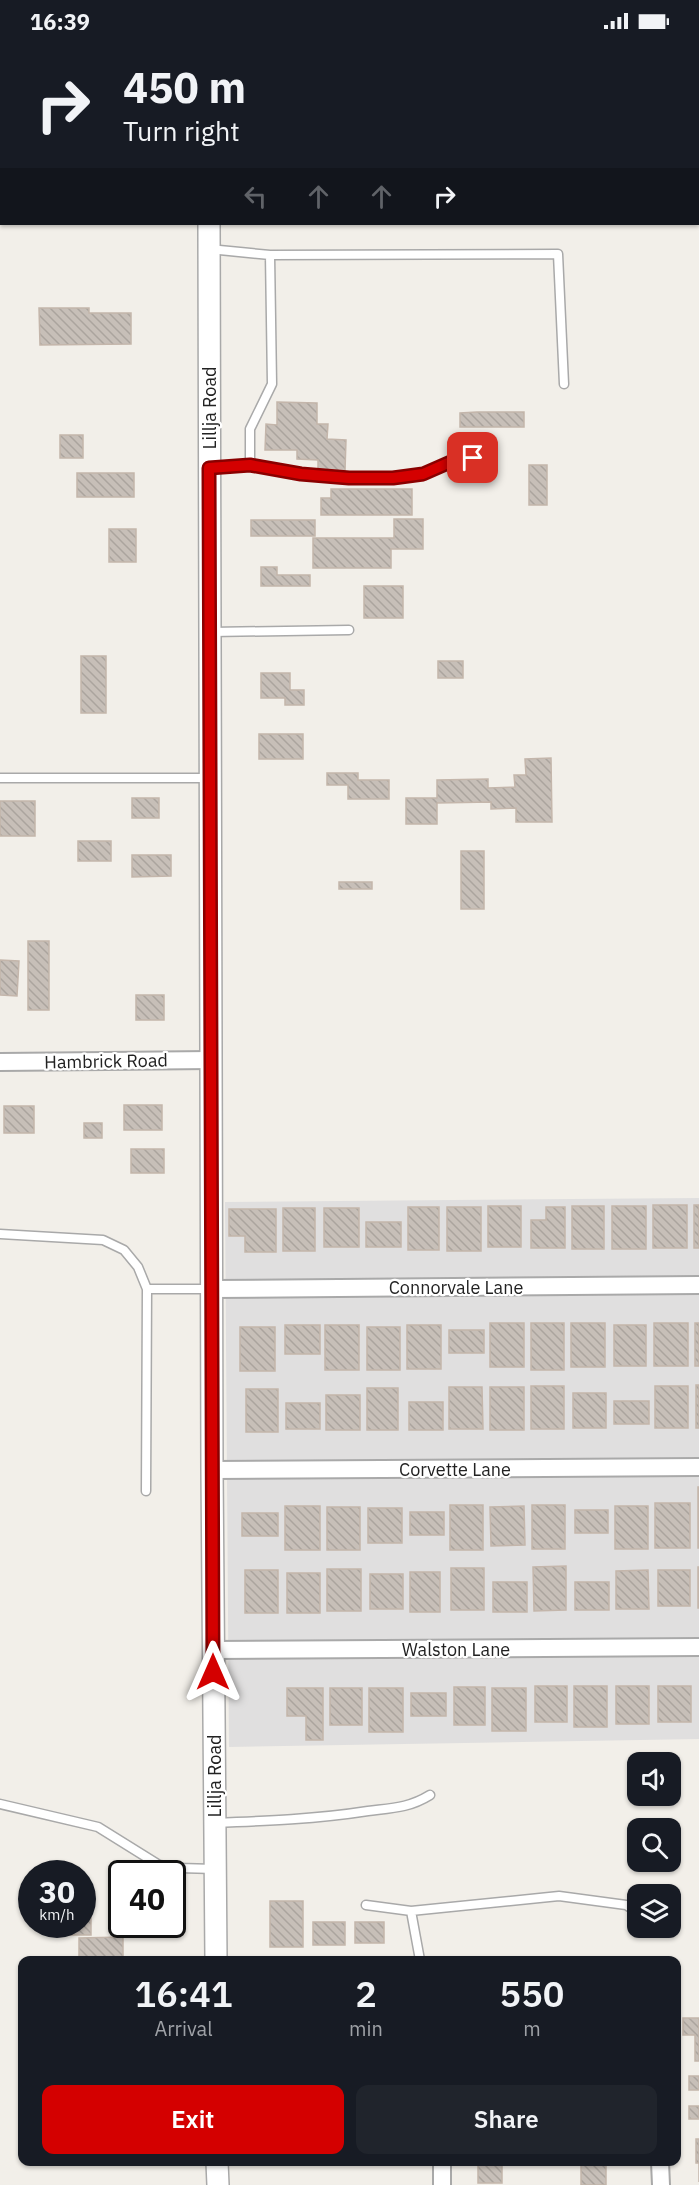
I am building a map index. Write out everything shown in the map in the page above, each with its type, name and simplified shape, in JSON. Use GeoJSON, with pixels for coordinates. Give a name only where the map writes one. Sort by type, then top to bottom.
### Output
{"type":"FeatureCollection","features":[{"type":"Feature","properties":{"kind":"street","name":"Lillja Road"},"geometry":{"type":"LineString","coordinates":[[209,225],[212,1470],[216,1956]]}},
{"type":"Feature","properties":{"kind":"street","name":"Hambrick Road"},"geometry":{"type":"LineString","coordinates":[[0,1062],[212,1060]]}},
{"type":"Feature","properties":{"kind":"street","name":"Connorvale Lane"},"geometry":{"type":"LineString","coordinates":[[212,1289],[699,1285]]}},
{"type":"Feature","properties":{"kind":"street","name":"Corvette Lane"},"geometry":{"type":"LineString","coordinates":[[212,1470],[699,1467]]}},
{"type":"Feature","properties":{"kind":"street","name":"Walston Lane"},"geometry":{"type":"LineString","coordinates":[[213,1650],[699,1647]]}},
{"type":"Feature","properties":{"kind":"street"},"geometry":{"type":"LineString","coordinates":[[217,2166],[218,2185]]}},
{"type":"Feature","properties":{"kind":"street"},"geometry":{"type":"LineString","coordinates":[[442,2166],[442,2185]]}},
{"type":"Feature","properties":{"kind":"street"},"geometry":{"type":"LineString","coordinates":[[660,2166],[661,2185]]}},
{"type":"Feature","properties":{"kind":"lane"},"geometry":{"type":"LineString","coordinates":[[208,249],[270,255],[558,254],[564,384]]}},
{"type":"Feature","properties":{"kind":"lane"},"geometry":{"type":"LineString","coordinates":[[250,465],[250,429],[272,384],[270,255]]}},
{"type":"Feature","properties":{"kind":"lane"},"geometry":{"type":"LineString","coordinates":[[209,468],[250,465],[301,474],[349,478],[393,478],[423,474],[455,460],[473,458]]}},
{"type":"Feature","properties":{"kind":"lane"},"geometry":{"type":"LineString","coordinates":[[210,632],[349,630]]}},
{"type":"Feature","properties":{"kind":"lane"},"geometry":{"type":"LineString","coordinates":[[2,778],[211,778]]}},
{"type":"Feature","properties":{"kind":"lane"},"geometry":{"type":"LineString","coordinates":[[0,1234],[103,1240],[124,1250],[138,1267],[147,1289],[146,1491]]}},
{"type":"Feature","properties":{"kind":"lane"},"geometry":{"type":"LineString","coordinates":[[147,1289],[212,1289]]}},
{"type":"Feature","properties":{"kind":"lane"},"geometry":{"type":"LineString","coordinates":[[214,1823],[291,1820],[351,1814],[415,1804],[430,1795]]}},
{"type":"Feature","properties":{"kind":"lane"},"geometry":{"type":"LineString","coordinates":[[0,1804],[98,1827],[159,1865],[215,1869]]}},
{"type":"Feature","properties":{"kind":"lane"},"geometry":{"type":"LineString","coordinates":[[366,1905],[411,1911],[559,1896],[627,1906]]}},
{"type":"Feature","properties":{"kind":"lane"},"geometry":{"type":"LineString","coordinates":[[411,1911],[419,1956]]}},
{"type":"Feature","properties":{"kind":"shaded area"},"geometry":{"type":"Polygon","coordinates":[[[699,1198],[699,1739],[229,1747],[225,1202],[699,1198]]]}},
{"type":"Feature","properties":{"kind":"building"},"geometry":{"type":"Polygon","coordinates":[[[39,308],[89,308],[89,313],[131,313],[131,344],[40,345],[39,308]]]}},
{"type":"Feature","properties":{"kind":"building"},"geometry":{"type":"Polygon","coordinates":[[[277,402],[317,403],[317,424],[328,424],[327,439],[346,440],[345,471],[318,471],[318,460],[297,459],[297,450],[265,450],[266,424],[277,425],[277,402]]]}},
{"type":"Feature","properties":{"kind":"building"},"geometry":{"type":"Polygon","coordinates":[[[524,412],[524,427],[460,427],[460,413],[524,412]]]}},
{"type":"Feature","properties":{"kind":"building"},"geometry":{"type":"Polygon","coordinates":[[[60,435],[83,435],[83,458],[60,458],[60,435]]]}},
{"type":"Feature","properties":{"kind":"building"},"geometry":{"type":"Polygon","coordinates":[[[529,465],[547,465],[547,505],[529,505],[529,465]]]}},
{"type":"Feature","properties":{"kind":"building"},"geometry":{"type":"Polygon","coordinates":[[[77,473],[134,473],[134,497],[77,497],[77,473]]]}},
{"type":"Feature","properties":{"kind":"building"},"geometry":{"type":"Polygon","coordinates":[[[331,489],[412,489],[412,515],[321,515],[321,498],[331,498],[331,489]]]}},
{"type":"Feature","properties":{"kind":"building"},"geometry":{"type":"Polygon","coordinates":[[[394,519],[423,519],[423,549],[391,549],[391,568],[313,568],[313,538],[394,538],[394,519]]]}},
{"type":"Feature","properties":{"kind":"building"},"geometry":{"type":"Polygon","coordinates":[[[251,520],[315,520],[315,536],[251,536],[251,520]]]}},
{"type":"Feature","properties":{"kind":"building"},"geometry":{"type":"Polygon","coordinates":[[[109,529],[136,529],[136,562],[109,562],[109,529]]]}},
{"type":"Feature","properties":{"kind":"building"},"geometry":{"type":"Polygon","coordinates":[[[261,567],[277,567],[277,575],[310,575],[310,586],[261,586],[261,567]]]}},
{"type":"Feature","properties":{"kind":"building"},"geometry":{"type":"Polygon","coordinates":[[[364,586],[403,586],[403,618],[364,618],[364,586]]]}},
{"type":"Feature","properties":{"kind":"building"},"geometry":{"type":"Polygon","coordinates":[[[81,656],[106,656],[106,713],[81,713],[81,656]]]}},
{"type":"Feature","properties":{"kind":"building"},"geometry":{"type":"Polygon","coordinates":[[[438,661],[463,661],[463,678],[438,678],[438,661]]]}},
{"type":"Feature","properties":{"kind":"building"},"geometry":{"type":"Polygon","coordinates":[[[261,673],[290,673],[290,690],[304,690],[304,705],[285,705],[285,698],[261,698],[261,673]]]}},
{"type":"Feature","properties":{"kind":"building"},"geometry":{"type":"Polygon","coordinates":[[[259,734],[303,734],[303,759],[259,759],[259,734]]]}},
{"type":"Feature","properties":{"kind":"building"},"geometry":{"type":"Polygon","coordinates":[[[551,758],[552,822],[516,822],[516,808],[491,809],[491,802],[437,803],[437,824],[406,824],[406,798],[437,798],[437,780],[488,779],[488,788],[515,787],[514,775],[526,775],[525,759],[551,758]]]}},
{"type":"Feature","properties":{"kind":"building"},"geometry":{"type":"Polygon","coordinates":[[[327,773],[358,773],[358,780],[389,780],[389,799],[348,799],[348,785],[327,785],[327,773]]]}},
{"type":"Feature","properties":{"kind":"building"},"geometry":{"type":"Polygon","coordinates":[[[132,798],[159,798],[159,818],[132,818],[132,798]]]}},
{"type":"Feature","properties":{"kind":"building"},"geometry":{"type":"Polygon","coordinates":[[[0,801],[35,801],[35,836],[0,836],[0,801]]]}},
{"type":"Feature","properties":{"kind":"building"},"geometry":{"type":"Polygon","coordinates":[[[78,841],[111,841],[111,861],[78,861],[78,841]]]}},
{"type":"Feature","properties":{"kind":"building"},"geometry":{"type":"Polygon","coordinates":[[[461,851],[484,851],[484,909],[461,909],[461,851]]]}},
{"type":"Feature","properties":{"kind":"building"},"geometry":{"type":"Polygon","coordinates":[[[132,855],[171,855],[171,876],[132,877],[132,855]]]}},
{"type":"Feature","properties":{"kind":"building"},"geometry":{"type":"Polygon","coordinates":[[[339,882],[372,882],[372,889],[339,889],[339,882]]]}},
{"type":"Feature","properties":{"kind":"building"},"geometry":{"type":"Polygon","coordinates":[[[28,941],[49,941],[49,1010],[28,1010],[28,941]]]}},
{"type":"Feature","properties":{"kind":"building"},"geometry":{"type":"Polygon","coordinates":[[[0,960],[19,961],[17,996],[0,995],[0,960]]]}},
{"type":"Feature","properties":{"kind":"building"},"geometry":{"type":"Polygon","coordinates":[[[136,995],[164,995],[164,1020],[136,1020],[136,995]]]}},
{"type":"Feature","properties":{"kind":"building"},"geometry":{"type":"Polygon","coordinates":[[[124,1105],[162,1105],[162,1130],[124,1130],[124,1105]]]}},
{"type":"Feature","properties":{"kind":"building"},"geometry":{"type":"Polygon","coordinates":[[[4,1106],[34,1106],[34,1133],[4,1133],[4,1106]]]}},
{"type":"Feature","properties":{"kind":"building"},"geometry":{"type":"Polygon","coordinates":[[[84,1123],[102,1123],[102,1138],[84,1138],[84,1123]]]}},
{"type":"Feature","properties":{"kind":"building"},"geometry":{"type":"Polygon","coordinates":[[[131,1149],[164,1149],[164,1173],[131,1173],[131,1149]]]}},
{"type":"Feature","properties":{"kind":"building"},"geometry":{"type":"Polygon","coordinates":[[[653,1205],[687,1205],[687,1248],[653,1248],[653,1205]]]}},
{"type":"Feature","properties":{"kind":"building"},"geometry":{"type":"Polygon","coordinates":[[[694,1205],[699,1205],[699,1248],[694,1248],[694,1205]]]}},
{"type":"Feature","properties":{"kind":"building"},"geometry":{"type":"Polygon","coordinates":[[[488,1206],[521,1206],[521,1247],[488,1247],[488,1206]]]}},
{"type":"Feature","properties":{"kind":"building"},"geometry":{"type":"Polygon","coordinates":[[[572,1206],[604,1206],[604,1249],[572,1249],[572,1206]]]}},
{"type":"Feature","properties":{"kind":"building"},"geometry":{"type":"Polygon","coordinates":[[[612,1206],[646,1206],[646,1249],[612,1249],[612,1206]]]}},
{"type":"Feature","properties":{"kind":"building"},"geometry":{"type":"Polygon","coordinates":[[[408,1207],[439,1207],[439,1250],[408,1250],[408,1207]]]}},
{"type":"Feature","properties":{"kind":"building"},"geometry":{"type":"Polygon","coordinates":[[[447,1207],[481,1207],[481,1251],[447,1251],[447,1207]]]}},
{"type":"Feature","properties":{"kind":"building"},"geometry":{"type":"Polygon","coordinates":[[[546,1207],[565,1207],[565,1248],[531,1248],[531,1220],[546,1220],[546,1207]]]}},
{"type":"Feature","properties":{"kind":"building"},"geometry":{"type":"Polygon","coordinates":[[[283,1208],[315,1208],[315,1251],[283,1251],[283,1208]]]}},
{"type":"Feature","properties":{"kind":"building"},"geometry":{"type":"Polygon","coordinates":[[[324,1208],[359,1208],[359,1247],[324,1247],[324,1208]]]}},
{"type":"Feature","properties":{"kind":"building"},"geometry":{"type":"Polygon","coordinates":[[[229,1209],[276,1209],[276,1252],[245,1252],[245,1236],[229,1236],[229,1209]]]}},
{"type":"Feature","properties":{"kind":"building"},"geometry":{"type":"Polygon","coordinates":[[[366,1222],[401,1222],[401,1247],[366,1247],[366,1222]]]}},
{"type":"Feature","properties":{"kind":"building"},"geometry":{"type":"Polygon","coordinates":[[[490,1323],[524,1323],[524,1367],[490,1367],[490,1323]]]}},
{"type":"Feature","properties":{"kind":"building"},"geometry":{"type":"Polygon","coordinates":[[[531,1323],[564,1323],[564,1370],[531,1370],[531,1323]]]}},
{"type":"Feature","properties":{"kind":"building"},"geometry":{"type":"Polygon","coordinates":[[[571,1323],[605,1323],[605,1367],[571,1367],[571,1323]]]}},
{"type":"Feature","properties":{"kind":"building"},"geometry":{"type":"Polygon","coordinates":[[[654,1323],[688,1323],[688,1366],[654,1366],[654,1323]]]}},
{"type":"Feature","properties":{"kind":"building"},"geometry":{"type":"Polygon","coordinates":[[[695,1323],[699,1323],[699,1366],[695,1366],[695,1323]]]}},
{"type":"Feature","properties":{"kind":"building"},"geometry":{"type":"Polygon","coordinates":[[[285,1325],[320,1325],[320,1354],[285,1354],[285,1325]]]}},
{"type":"Feature","properties":{"kind":"building"},"geometry":{"type":"Polygon","coordinates":[[[325,1325],[359,1325],[359,1370],[325,1370],[325,1325]]]}},
{"type":"Feature","properties":{"kind":"building"},"geometry":{"type":"Polygon","coordinates":[[[407,1325],[441,1325],[441,1369],[407,1369],[407,1325]]]}},
{"type":"Feature","properties":{"kind":"building"},"geometry":{"type":"Polygon","coordinates":[[[614,1325],[646,1325],[646,1366],[614,1366],[614,1325]]]}},
{"type":"Feature","properties":{"kind":"building"},"geometry":{"type":"Polygon","coordinates":[[[240,1327],[275,1327],[275,1371],[240,1371],[240,1327]]]}},
{"type":"Feature","properties":{"kind":"building"},"geometry":{"type":"Polygon","coordinates":[[[367,1327],[400,1327],[400,1370],[367,1370],[367,1327]]]}},
{"type":"Feature","properties":{"kind":"building"},"geometry":{"type":"Polygon","coordinates":[[[449,1330],[484,1330],[484,1353],[449,1353],[449,1330]]]}},
{"type":"Feature","properties":{"kind":"building"},"geometry":{"type":"Polygon","coordinates":[[[696,1385],[699,1385],[699,1428],[696,1428],[696,1385]]]}},
{"type":"Feature","properties":{"kind":"building"},"geometry":{"type":"Polygon","coordinates":[[[531,1386],[564,1386],[564,1429],[531,1429],[531,1386]]]}},
{"type":"Feature","properties":{"kind":"building"},"geometry":{"type":"Polygon","coordinates":[[[655,1386],[688,1386],[688,1428],[655,1428],[655,1386]]]}},
{"type":"Feature","properties":{"kind":"building"},"geometry":{"type":"Polygon","coordinates":[[[449,1387],[482,1387],[483,1429],[449,1429],[449,1387]]]}},
{"type":"Feature","properties":{"kind":"building"},"geometry":{"type":"Polygon","coordinates":[[[490,1387],[524,1387],[524,1430],[490,1430],[490,1387]]]}},
{"type":"Feature","properties":{"kind":"building"},"geometry":{"type":"Polygon","coordinates":[[[367,1388],[398,1388],[398,1430],[367,1430],[367,1388]]]}},
{"type":"Feature","properties":{"kind":"building"},"geometry":{"type":"Polygon","coordinates":[[[246,1389],[278,1389],[278,1432],[246,1432],[246,1389]]]}},
{"type":"Feature","properties":{"kind":"building"},"geometry":{"type":"Polygon","coordinates":[[[573,1393],[606,1393],[606,1428],[573,1428],[573,1393]]]}},
{"type":"Feature","properties":{"kind":"building"},"geometry":{"type":"Polygon","coordinates":[[[326,1395],[360,1395],[360,1430],[326,1430],[326,1395]]]}},
{"type":"Feature","properties":{"kind":"building"},"geometry":{"type":"Polygon","coordinates":[[[614,1401],[649,1401],[649,1424],[614,1424],[614,1401]]]}},
{"type":"Feature","properties":{"kind":"building"},"geometry":{"type":"Polygon","coordinates":[[[409,1402],[443,1402],[443,1430],[409,1430],[409,1402]]]}},
{"type":"Feature","properties":{"kind":"building"},"geometry":{"type":"Polygon","coordinates":[[[286,1403],[320,1403],[320,1429],[286,1429],[286,1403]]]}},
{"type":"Feature","properties":{"kind":"building"},"geometry":{"type":"Polygon","coordinates":[[[699,1487],[699,1548],[698,1548],[699,1487]]]}},
{"type":"Feature","properties":{"kind":"building"},"geometry":{"type":"Polygon","coordinates":[[[655,1503],[690,1503],[690,1548],[655,1548],[655,1503]]]}},
{"type":"Feature","properties":{"kind":"building"},"geometry":{"type":"Polygon","coordinates":[[[450,1505],[483,1505],[483,1550],[450,1550],[450,1505]]]}},
{"type":"Feature","properties":{"kind":"building"},"geometry":{"type":"Polygon","coordinates":[[[532,1505],[565,1505],[565,1549],[532,1549],[532,1505]]]}},
{"type":"Feature","properties":{"kind":"building"},"geometry":{"type":"Polygon","coordinates":[[[285,1506],[320,1506],[320,1550],[285,1550],[285,1506]]]}},
{"type":"Feature","properties":{"kind":"building"},"geometry":{"type":"Polygon","coordinates":[[[524,1506],[525,1545],[491,1546],[490,1507],[524,1506]]]}},
{"type":"Feature","properties":{"kind":"building"},"geometry":{"type":"Polygon","coordinates":[[[615,1506],[648,1506],[648,1549],[615,1549],[615,1506]]]}},
{"type":"Feature","properties":{"kind":"building"},"geometry":{"type":"Polygon","coordinates":[[[327,1507],[360,1507],[360,1550],[327,1550],[327,1507]]]}},
{"type":"Feature","properties":{"kind":"building"},"geometry":{"type":"Polygon","coordinates":[[[368,1508],[402,1508],[402,1543],[368,1543],[368,1508]]]}},
{"type":"Feature","properties":{"kind":"building"},"geometry":{"type":"Polygon","coordinates":[[[575,1510],[608,1510],[608,1533],[575,1533],[575,1510]]]}},
{"type":"Feature","properties":{"kind":"building"},"geometry":{"type":"Polygon","coordinates":[[[410,1512],[444,1512],[444,1535],[410,1535],[410,1512]]]}},
{"type":"Feature","properties":{"kind":"building"},"geometry":{"type":"Polygon","coordinates":[[[242,1513],[278,1513],[278,1536],[242,1536],[242,1513]]]}},
{"type":"Feature","properties":{"kind":"building"},"geometry":{"type":"Polygon","coordinates":[[[566,1566],[566,1610],[534,1611],[533,1567],[566,1566]]]}},
{"type":"Feature","properties":{"kind":"building"},"geometry":{"type":"Polygon","coordinates":[[[699,1567],[699,1608],[698,1608],[699,1567]]]}},
{"type":"Feature","properties":{"kind":"building"},"geometry":{"type":"Polygon","coordinates":[[[451,1568],[484,1568],[484,1610],[451,1610],[451,1568]]]}},
{"type":"Feature","properties":{"kind":"building"},"geometry":{"type":"Polygon","coordinates":[[[327,1569],[361,1569],[361,1611],[327,1611],[327,1569]]]}},
{"type":"Feature","properties":{"kind":"building"},"geometry":{"type":"Polygon","coordinates":[[[245,1570],[278,1570],[278,1613],[245,1613],[245,1570]]]}},
{"type":"Feature","properties":{"kind":"building"},"geometry":{"type":"Polygon","coordinates":[[[648,1570],[649,1609],[616,1609],[616,1571],[648,1570]]]}},
{"type":"Feature","properties":{"kind":"building"},"geometry":{"type":"Polygon","coordinates":[[[658,1570],[690,1570],[690,1606],[658,1606],[658,1570]]]}},
{"type":"Feature","properties":{"kind":"building"},"geometry":{"type":"Polygon","coordinates":[[[410,1572],[440,1572],[440,1612],[410,1612],[410,1572]]]}},
{"type":"Feature","properties":{"kind":"building"},"geometry":{"type":"Polygon","coordinates":[[[287,1573],[320,1573],[320,1613],[287,1613],[287,1573]]]}},
{"type":"Feature","properties":{"kind":"building"},"geometry":{"type":"Polygon","coordinates":[[[370,1574],[403,1574],[403,1609],[370,1609],[370,1574]]]}},
{"type":"Feature","properties":{"kind":"building"},"geometry":{"type":"Polygon","coordinates":[[[493,1582],[527,1582],[527,1612],[493,1612],[493,1582]]]}},
{"type":"Feature","properties":{"kind":"building"},"geometry":{"type":"Polygon","coordinates":[[[575,1582],[609,1582],[609,1610],[575,1610],[575,1582]]]}},
{"type":"Feature","properties":{"kind":"building"},"geometry":{"type":"Polygon","coordinates":[[[535,1686],[567,1686],[567,1722],[535,1722],[535,1686]]]}},
{"type":"Feature","properties":{"kind":"building"},"geometry":{"type":"Polygon","coordinates":[[[574,1686],[607,1686],[607,1727],[574,1727],[574,1686]]]}},
{"type":"Feature","properties":{"kind":"building"},"geometry":{"type":"Polygon","coordinates":[[[616,1686],[649,1686],[649,1724],[616,1724],[616,1686]]]}},
{"type":"Feature","properties":{"kind":"building"},"geometry":{"type":"Polygon","coordinates":[[[658,1686],[691,1686],[691,1722],[658,1722],[658,1686]]]}},
{"type":"Feature","properties":{"kind":"building"},"geometry":{"type":"Polygon","coordinates":[[[454,1687],[485,1687],[485,1725],[454,1725],[454,1687]]]}},
{"type":"Feature","properties":{"kind":"building"},"geometry":{"type":"Polygon","coordinates":[[[287,1688],[323,1688],[323,1740],[306,1740],[306,1716],[287,1716],[287,1688]]]}},
{"type":"Feature","properties":{"kind":"building"},"geometry":{"type":"Polygon","coordinates":[[[330,1688],[362,1688],[362,1725],[330,1725],[330,1688]]]}},
{"type":"Feature","properties":{"kind":"building"},"geometry":{"type":"Polygon","coordinates":[[[369,1688],[403,1688],[403,1732],[369,1732],[369,1688]]]}},
{"type":"Feature","properties":{"kind":"building"},"geometry":{"type":"Polygon","coordinates":[[[492,1688],[526,1688],[526,1731],[492,1731],[492,1688]]]}},
{"type":"Feature","properties":{"kind":"building"},"geometry":{"type":"Polygon","coordinates":[[[411,1693],[446,1693],[446,1716],[411,1716],[411,1693]]]}},
{"type":"Feature","properties":{"kind":"building"},"geometry":{"type":"Polygon","coordinates":[[[270,1901],[303,1901],[303,1947],[270,1947],[270,1901]]]}},
{"type":"Feature","properties":{"kind":"building"},"geometry":{"type":"Polygon","coordinates":[[[313,1922],[345,1922],[345,1945],[313,1945],[313,1922]]]}},
{"type":"Feature","properties":{"kind":"building"},"geometry":{"type":"Polygon","coordinates":[[[355,1922],[384,1922],[384,1943],[355,1943],[355,1922]]]}},
{"type":"Feature","properties":{"kind":"building"},"geometry":{"type":"Polygon","coordinates":[[[79,1938],[123,1938],[123,1956],[79,1956],[79,1938]]]}},
{"type":"Feature","properties":{"kind":"building"},"geometry":{"type":"Polygon","coordinates":[[[683,2018],[699,2018],[699,2061],[695,2061],[695,2035],[683,2035],[683,2018]]]}},
{"type":"Feature","properties":{"kind":"building"},"geometry":{"type":"Polygon","coordinates":[[[689,2076],[699,2076],[699,2090],[689,2090],[689,2076]]]}},
{"type":"Feature","properties":{"kind":"building"},"geometry":{"type":"Polygon","coordinates":[[[689,2106],[699,2106],[699,2119],[689,2119],[689,2106]]]}},
{"type":"Feature","properties":{"kind":"building"},"geometry":{"type":"Polygon","coordinates":[[[696,2139],[699,2139],[699,2163],[696,2163],[696,2139]]]}},
{"type":"Feature","properties":{"kind":"building"},"geometry":{"type":"Polygon","coordinates":[[[478,2166],[502,2166],[502,2183],[478,2183],[478,2166]]]}},
{"type":"Feature","properties":{"kind":"building"},"geometry":{"type":"Polygon","coordinates":[[[581,2166],[606,2166],[606,2185],[581,2185],[581,2166]]]}},
{"type":"Feature","properties":{"kind":"route"},"geometry":{"type":"LineString","coordinates":[[213,1672],[209,468],[250,465],[301,474],[349,478],[393,478],[423,474],[455,460],[473,458]]}}]}
